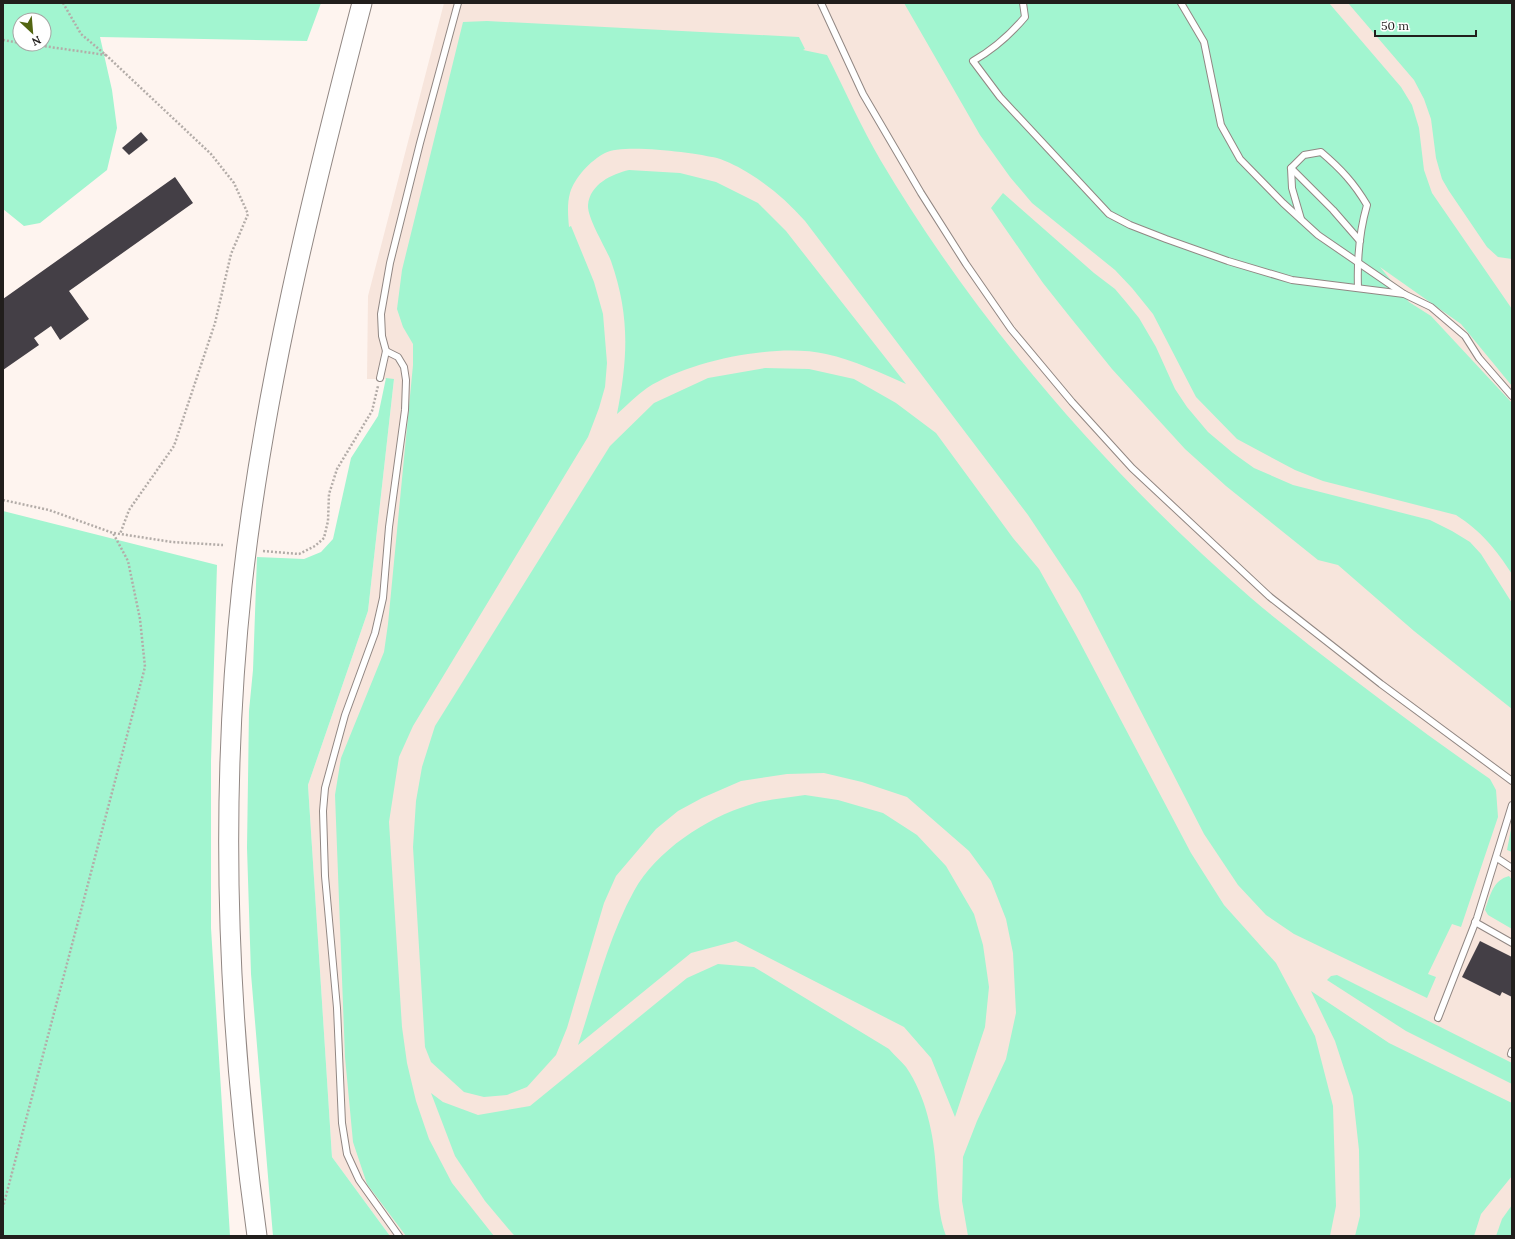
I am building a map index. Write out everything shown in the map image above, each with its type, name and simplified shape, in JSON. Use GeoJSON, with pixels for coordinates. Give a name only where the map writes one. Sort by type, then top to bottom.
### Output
{"type":"FeatureCollection","features":[{"type":"Feature","properties":{"kind":"main road"},"geometry":{"type":"LineString","coordinates":[[257,1236],[244,1133],[232,989],[228,872],[232,728],[242,586],[260,455],[283,326],[308,214],[362,3]]}},
{"type":"Feature","properties":{"kind":"lane"},"geometry":{"type":"LineString","coordinates":[[380,378],[386,351],[382,336],[382,314],[390,263],[420,143],[458,3]]}},
{"type":"Feature","properties":{"kind":"lane"},"geometry":{"type":"LineString","coordinates":[[821,3],[863,94],[925,200],[1011,330],[1072,402],[1132,468],[1270,597],[1381,684],[1512,781]]}},
{"type":"Feature","properties":{"kind":"lane"},"geometry":{"type":"LineString","coordinates":[[1024,3],[1024,17],[1009,36],[992,50],[973,62],[1000,97],[1109,214],[1130,225],[1228,261],[1292,280],[1404,294]]}},
{"type":"Feature","properties":{"kind":"lane"},"geometry":{"type":"LineString","coordinates":[[1181,3],[1204,42],[1221,125],[1240,159],[1318,235],[1404,294],[1431,307],[1465,336],[1479,358],[1512,396]]}},
{"type":"Feature","properties":{"kind":"lane"},"geometry":{"type":"LineString","coordinates":[[1301,220],[1292,188],[1291,168],[1304,155],[1321,152],[1343,171],[1359,191],[1367,205],[1362,222],[1357,262],[1358,288]]}},
{"type":"Feature","properties":{"kind":"lane"},"geometry":{"type":"LineString","coordinates":[[1291,168],[1333,210],[1360,241]]}},
{"type":"Feature","properties":{"kind":"lane"},"geometry":{"type":"LineString","coordinates":[[386,351],[398,357],[404,367],[406,380],[405,410],[389,527],[383,598],[375,633],[345,715],[324,788],[323,812],[325,876],[337,1008],[342,1123],[347,1154],[359,1180],[399,1236]]}},
{"type":"Feature","properties":{"kind":"lane"},"geometry":{"type":"LineString","coordinates":[[1438,1018],[1475,922],[1497,858],[1512,805]]}},
{"type":"Feature","properties":{"kind":"lane"},"geometry":{"type":"LineString","coordinates":[[1497,858],[1512,868]]}},
{"type":"Feature","properties":{"kind":"lane"},"geometry":{"type":"LineString","coordinates":[[1475,922],[1512,943]]}},
{"type":"Feature","properties":{"kind":"path"},"geometry":{"type":"LineString","coordinates":[[63,3],[81,34],[107,56],[212,154],[234,183],[248,214],[231,254],[215,323],[174,446],[129,510],[120,534]]}},
{"type":"Feature","properties":{"kind":"path"},"geometry":{"type":"LineString","coordinates":[[52,48],[107,56]]}},
{"type":"Feature","properties":{"kind":"path"},"geometry":{"type":"LineString","coordinates":[[263,551],[299,554],[315,546],[324,538],[328,521],[329,494],[337,469],[372,411],[380,378]]}},
{"type":"Feature","properties":{"kind":"path"},"geometry":{"type":"LineString","coordinates":[[3,500],[49,510],[113,533],[172,542],[223,545]]}},
{"type":"Feature","properties":{"kind":"path"},"geometry":{"type":"LineString","coordinates":[[3,1207],[145,667],[140,618],[128,561],[113,533]]}},
{"type":"Feature","properties":{"kind":"shaded area"},"geometry":{"type":"Polygon","coordinates":[[[444,3],[1512,3],[1512,1236],[390,1236],[332,1157],[308,785],[368,611],[394,379],[367,379],[368,296],[444,3]]]}},
{"type":"Feature","properties":{"kind":"green space"},"geometry":{"type":"Polygon","coordinates":[[[3,3],[321,3],[307,41],[100,37],[112,90],[117,128],[107,170],[40,223],[24,226],[3,209],[3,3]]]}},
{"type":"Feature","properties":{"kind":"green space"},"geometry":{"type":"Polygon","coordinates":[[[904,3],[1329,3],[1401,87],[1412,105],[1419,128],[1424,170],[1432,193],[1512,309],[1512,386],[1461,324],[1380,267],[1409,302],[1431,316],[1512,403],[1512,574],[1500,556],[1481,534],[1456,515],[1323,481],[1295,470],[1237,439],[1196,397],[1153,314],[1132,288],[1115,270],[1032,203],[1010,177],[980,135],[904,3]]]}},
{"type":"Feature","properties":{"kind":"green space"},"geometry":{"type":"Polygon","coordinates":[[[1348,3],[1510,3],[1512,6],[1512,259],[1498,257],[1487,247],[1449,191],[1442,179],[1436,158],[1431,119],[1424,99],[1414,80],[1348,3]]]}},
{"type":"Feature","properties":{"kind":"green space"},"geometry":{"type":"Polygon","coordinates":[[[487,21],[799,37],[805,49],[803,50],[827,55],[881,161],[959,280],[1003,338],[1049,394],[1097,448],[1147,501],[1198,551],[1258,604],[1376,696],[1490,779],[1496,790],[1498,817],[1461,927],[1452,924],[1428,974],[1436,977],[1427,998],[1294,934],[1266,915],[1238,885],[1204,834],[1080,593],[1028,515],[799,214],[758,179],[721,159],[660,150],[614,150],[599,156],[579,175],[572,187],[568,205],[569,227],[571,226],[594,282],[603,314],[607,363],[605,387],[599,408],[588,437],[413,726],[399,757],[389,822],[402,1027],[407,1063],[416,1101],[429,1139],[452,1183],[494,1236],[406,1236],[367,1184],[353,1142],[345,1057],[335,795],[341,758],[384,652],[388,624],[413,365],[413,344],[403,327],[397,309],[402,270],[463,22],[487,21]]]}},
{"type":"Feature","properties":{"kind":"green space"},"geometry":{"type":"Polygon","coordinates":[[[629,170],[680,173],[716,182],[758,203],[786,231],[906,384],[857,363],[826,354],[806,351],[759,353],[734,356],[710,362],[686,369],[665,378],[643,391],[617,414],[625,355],[622,300],[611,261],[590,217],[588,205],[593,191],[597,186],[609,177],[629,170]]]}},
{"type":"Feature","properties":{"kind":"green space"},"geometry":{"type":"Polygon","coordinates":[[[1003,193],[1094,273],[1115,289],[1139,318],[1156,347],[1175,389],[1187,407],[1208,432],[1233,453],[1254,468],[1293,485],[1430,520],[1470,542],[1481,554],[1512,603],[1512,709],[1414,631],[1338,565],[1318,560],[1226,486],[1185,449],[1112,369],[1043,283],[991,208],[1003,193]]]}},
{"type":"Feature","properties":{"kind":"green space"},"geometry":{"type":"Polygon","coordinates":[[[765,368],[809,369],[854,379],[896,403],[936,433],[1013,538],[1039,569],[1076,635],[1191,853],[1224,905],[1276,963],[1315,1036],[1333,1106],[1336,1206],[1330,1236],[968,1236],[962,1201],[963,1157],[977,1121],[1006,1059],[1016,1013],[1013,953],[1006,919],[991,881],[969,851],[907,797],[862,782],[824,773],[787,774],[741,781],[702,798],[678,811],[656,829],[616,876],[604,903],[567,1028],[556,1055],[527,1087],[507,1095],[484,1097],[464,1092],[431,1062],[425,1047],[413,847],[416,801],[422,767],[435,726],[610,446],[654,403],[708,378],[765,368]]]}},
{"type":"Feature","properties":{"kind":"green space"},"geometry":{"type":"Polygon","coordinates":[[[386,378],[394,379],[368,611],[308,785],[332,1157],[390,1236],[273,1236],[251,974],[247,848],[249,711],[253,670],[257,557],[304,559],[321,552],[333,539],[351,458],[378,416],[386,378]]]}},
{"type":"Feature","properties":{"kind":"green space"},"geometry":{"type":"Polygon","coordinates":[[[3,511],[217,565],[211,761],[211,928],[230,1236],[3,1236],[3,511]]]}},
{"type":"Feature","properties":{"kind":"green space"},"geometry":{"type":"Polygon","coordinates":[[[805,795],[838,800],[883,813],[917,835],[946,866],[974,914],[983,945],[989,987],[985,1027],[955,1117],[931,1058],[904,1027],[736,941],[691,953],[578,1045],[609,947],[625,909],[643,876],[669,850],[684,838],[716,818],[762,801],[805,795]]]}},
{"type":"Feature","properties":{"kind":"green space"},"geometry":{"type":"Polygon","coordinates":[[[1512,824],[1512,852],[1507,850],[1512,824]]]}},
{"type":"Feature","properties":{"kind":"green space"},"geometry":{"type":"Polygon","coordinates":[[[1509,876],[1512,880],[1512,929],[1488,915],[1485,910],[1493,889],[1499,881],[1509,876]]]}},
{"type":"Feature","properties":{"kind":"green space"},"geometry":{"type":"Polygon","coordinates":[[[718,964],[754,967],[889,1049],[906,1067],[919,1090],[928,1116],[935,1156],[940,1212],[946,1236],[515,1236],[485,1201],[455,1156],[431,1093],[443,1102],[478,1115],[530,1106],[687,978],[718,964]]]}},
{"type":"Feature","properties":{"kind":"green space"},"geometry":{"type":"Polygon","coordinates":[[[1337,975],[1512,1063],[1512,1084],[1406,1031],[1327,980],[1331,976],[1337,975]]]}},
{"type":"Feature","properties":{"kind":"green space"},"geometry":{"type":"Polygon","coordinates":[[[1311,991],[1389,1043],[1512,1103],[1512,1176],[1481,1214],[1474,1236],[1355,1236],[1360,1216],[1359,1150],[1353,1096],[1335,1041],[1311,991]]]}},
{"type":"Feature","properties":{"kind":"green space"},"geometry":{"type":"Polygon","coordinates":[[[1512,1205],[1512,1236],[1496,1236],[1502,1219],[1512,1205]]]}},
{"type":"Feature","properties":{"kind":"building"},"geometry":{"type":"Polygon","coordinates":[[[141,132],[148,140],[129,155],[122,148],[141,132]]]}},
{"type":"Feature","properties":{"kind":"building"},"geometry":{"type":"Polygon","coordinates":[[[175,177],[193,203],[69,291],[89,319],[60,340],[51,326],[34,338],[39,345],[3,370],[3,299],[175,177]]]}},
{"type":"Feature","properties":{"kind":"building"},"geometry":{"type":"Polygon","coordinates":[[[1480,941],[1512,957],[1512,997],[1502,992],[1500,996],[1462,977],[1480,941]]]}}]}
